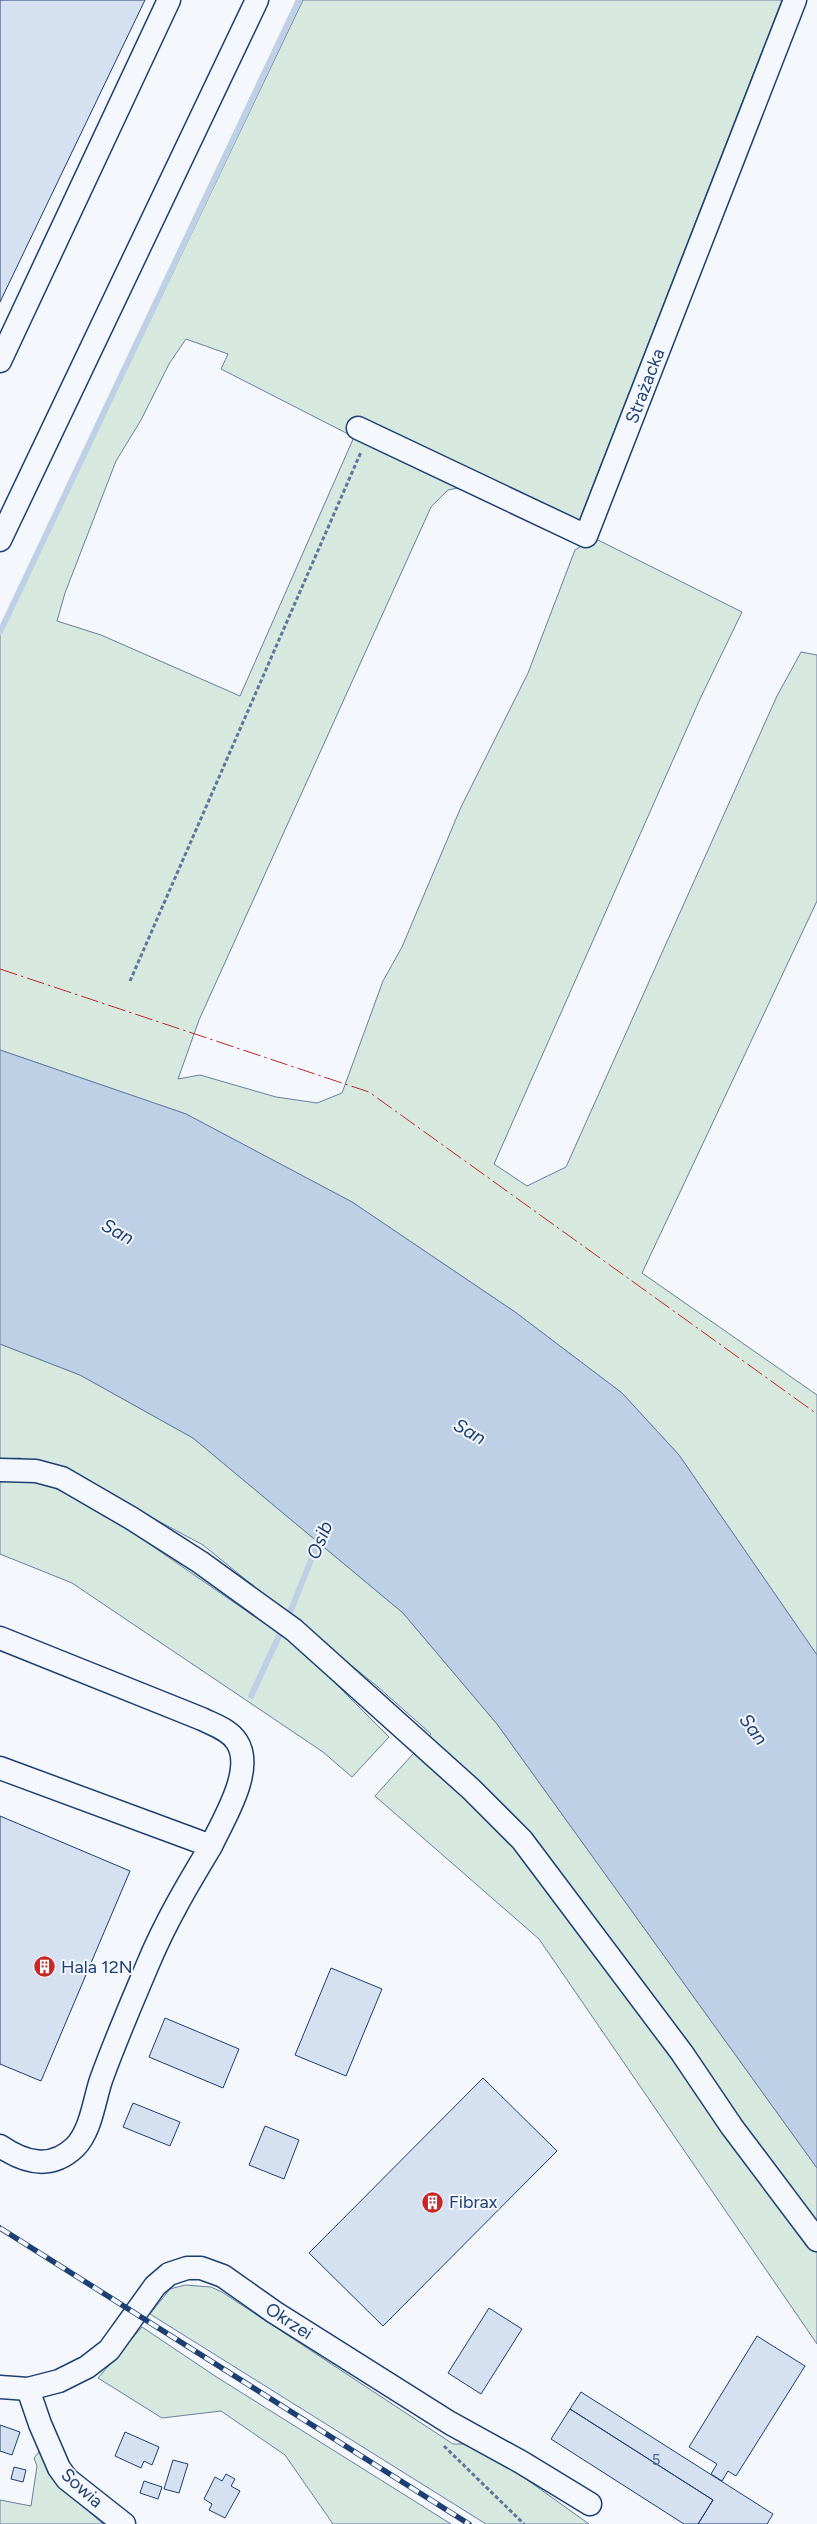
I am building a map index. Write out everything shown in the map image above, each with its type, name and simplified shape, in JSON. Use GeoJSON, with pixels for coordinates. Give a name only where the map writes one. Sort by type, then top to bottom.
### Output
{"type":"FeatureCollection","features":[{"type":"Feature","properties":{"kind":"street"},"geometry":{"type":"LineString","coordinates":[[0,361],[169,0]]}},
{"type":"Feature","properties":{"kind":"street"},"geometry":{"type":"LineString","coordinates":[[0,540],[257,0]]}},
{"type":"Feature","properties":{"kind":"street","name":"Strażacka"},"geometry":{"type":"LineString","coordinates":[[363,430],[586,536],[794,0]]}},
{"type":"Feature","properties":{"kind":"street"},"geometry":{"type":"LineString","coordinates":[[0,1470],[36,1471],[62,1478],[131,1518],[274,1614],[463,1782],[522,1840],[682,2053],[732,2127],[817,2240]]}},
{"type":"Feature","properties":{"kind":"street"},"geometry":{"type":"LineString","coordinates":[[0,1638],[223,1728],[237,1742],[243,1758],[242,1778],[211,1846],[191,1879],[149,1961],[101,2081],[87,2127],[76,2146],[55,2162],[36,2163],[0,2146]]}},
{"type":"Feature","properties":{"kind":"street"},"geometry":{"type":"LineString","coordinates":[[0,1768],[211,1846]]}},
{"type":"Feature","properties":{"kind":"street","name":"Okrzei"},"geometry":{"type":"LineString","coordinates":[[0,2388],[28,2388],[60,2381],[87,2367],[109,2350],[155,2286],[169,2274],[187,2268],[202,2268],[223,2276],[274,2312],[450,2424],[521,2462],[590,2504]]}},
{"type":"Feature","properties":{"kind":"street","name":"Sowia"},"geometry":{"type":"LineString","coordinates":[[28,2388],[45,2438],[59,2468],[67,2479],[124,2524]]}},
{"type":"Feature","properties":{"kind":"path"},"geometry":{"type":"LineString","coordinates":[[130,981],[363,430]]}},
{"type":"Feature","properties":{"kind":"path"},"geometry":{"type":"LineString","coordinates":[[437,2440],[524,2524]]}},
{"type":"Feature","properties":{"kind":"shaded area"},"geometry":{"type":"Polygon","coordinates":[[[303,0],[782,0],[579,521],[355,416],[354,437],[458,488],[448,490],[431,507],[199,1020],[178,1079],[200,1075],[276,1097],[317,1103],[342,1093],[383,981],[402,947],[461,807],[528,673],[575,550],[594,538],[742,612],[700,699],[494,1164],[527,1186],[566,1167],[777,696],[801,652],[817,655],[817,901],[642,1273],[817,1395],[817,1655],[679,1455],[622,1393],[515,1312],[352,1202],[186,1114],[0,1050],[0,634],[303,0]],[[186,339],[169,364],[141,420],[116,461],[65,593],[57,621],[101,635],[240,696],[354,437],[221,369],[228,354],[186,339]]]}},
{"type":"Feature","properties":{"kind":"shaded area"},"geometry":{"type":"Polygon","coordinates":[[[0,1344],[80,1375],[193,1438],[403,1613],[497,1724],[817,2168],[817,2344],[539,1939],[375,1796],[431,1734],[378,1687],[203,1545],[69,1473],[20,1458],[0,1459],[0,1344]]]}},
{"type":"Feature","properties":{"kind":"shaded area"},"geometry":{"type":"Polygon","coordinates":[[[37,1479],[106,1514],[300,1648],[389,1737],[352,1777],[323,1752],[72,1583],[0,1554],[0,1482],[37,1479]]]}},
{"type":"Feature","properties":{"kind":"shaded area"},"geometry":{"type":"Polygon","coordinates":[[[185,2285],[211,2287],[222,2292],[453,2444],[477,2444],[589,2524],[486,2524],[150,2314],[170,2289],[185,2285]]]}},
{"type":"Feature","properties":{"kind":"shaded area"},"geometry":{"type":"Polygon","coordinates":[[[142,2327],[215,2376],[451,2524],[333,2524],[285,2455],[221,2411],[162,2418],[98,2378],[142,2327]]]}},
{"type":"Feature","properties":{"kind":"shaded area"},"geometry":{"type":"Polygon","coordinates":[[[39,2452],[65,2490],[103,2524],[0,2524],[0,2500],[31,2506],[37,2466],[34,2458],[39,2452]]]}},
{"type":"Feature","properties":{"kind":"water","name":"San"},"geometry":{"type":"Polygon","coordinates":[[[0,1050],[186,1114],[352,1202],[515,1312],[622,1393],[679,1455],[817,1655],[817,2168],[497,1724],[403,1613],[193,1438],[80,1375],[0,1344],[0,1050]]]}},
{"type":"Feature","properties":{"kind":"building"},"geometry":{"type":"Polygon","coordinates":[[[0,0],[145,0],[0,302],[0,0]]]}},
{"type":"Feature","properties":{"kind":"building","name":"Hala 12N"},"geometry":{"type":"Polygon","coordinates":[[[0,1816],[130,1871],[41,2081],[0,2064],[0,1816]]]}},
{"type":"Feature","properties":{"kind":"building"},"geometry":{"type":"Polygon","coordinates":[[[331,1968],[382,1989],[346,2076],[295,2055],[331,1968]]]}},
{"type":"Feature","properties":{"kind":"building"},"geometry":{"type":"Polygon","coordinates":[[[165,2018],[239,2049],[223,2088],[149,2057],[165,2018]]]}},
{"type":"Feature","properties":{"kind":"building","name":"Fibrax"},"geometry":{"type":"Polygon","coordinates":[[[483,2078],[557,2151],[383,2326],[309,2253],[483,2078]]]}},
{"type":"Feature","properties":{"kind":"building"},"geometry":{"type":"Polygon","coordinates":[[[133,2103],[180,2122],[170,2146],[123,2127],[133,2103]]]}},
{"type":"Feature","properties":{"kind":"building"},"geometry":{"type":"Polygon","coordinates":[[[265,2126],[299,2140],[284,2179],[249,2165],[265,2126]]]}},
{"type":"Feature","properties":{"kind":"building"},"geometry":{"type":"Polygon","coordinates":[[[489,2308],[522,2329],[481,2394],[448,2373],[489,2308]]]}},
{"type":"Feature","properties":{"kind":"building"},"geometry":{"type":"Polygon","coordinates":[[[757,2336],[805,2366],[736,2476],[728,2471],[722,2481],[711,2474],[717,2464],[689,2447],[757,2336]]]}},
{"type":"Feature","properties":{"kind":"building"},"geometry":{"type":"Polygon","coordinates":[[[581,2392],[773,2514],[767,2524],[698,2524],[713,2500],[570,2409],[581,2392]]]}},
{"type":"Feature","properties":{"kind":"building"},"geometry":{"type":"Polygon","coordinates":[[[570,2409],[713,2500],[698,2524],[684,2524],[551,2439],[570,2409]]]}},
{"type":"Feature","properties":{"kind":"building"},"geometry":{"type":"Polygon","coordinates":[[[0,2425],[20,2432],[12,2455],[0,2451],[0,2425]]]}},
{"type":"Feature","properties":{"kind":"building"},"geometry":{"type":"Polygon","coordinates":[[[125,2432],[159,2447],[152,2465],[144,2461],[141,2468],[115,2456],[125,2432]]]}},
{"type":"Feature","properties":{"kind":"building"},"geometry":{"type":"Polygon","coordinates":[[[173,2460],[188,2464],[179,2493],[164,2489],[173,2460]]]}},
{"type":"Feature","properties":{"kind":"building"},"geometry":{"type":"Polygon","coordinates":[[[14,2467],[26,2470],[23,2482],[11,2479],[14,2467]]]}},
{"type":"Feature","properties":{"kind":"building"},"geometry":{"type":"Polygon","coordinates":[[[226,2474],[235,2479],[231,2486],[240,2491],[225,2518],[209,2510],[212,2504],[204,2499],[215,2477],[222,2481],[226,2474]]]}},
{"type":"Feature","properties":{"kind":"building"},"geometry":{"type":"Polygon","coordinates":[[[144,2481],[162,2487],[158,2499],[140,2493],[144,2481]]]}},
{"type":"Feature","properties":{"kind":"waterway"},"geometry":{"type":"LineString","coordinates":[[0,632],[299,0]]}},
{"type":"Feature","properties":{"kind":"waterway","name":"Osib"},"geometry":{"type":"LineString","coordinates":[[251,1696],[291,1610],[321,1535]]}},
{"type":"Feature","properties":{"kind":"railway"},"geometry":{"type":"LineString","coordinates":[[0,2228],[469,2524]]}},
{"type":"Feature","properties":{"kind":"power"},"geometry":{"type":"LineString","coordinates":[[0,969],[369,1092],[817,1414]]}},
{"type":"Feature","properties":{"kind":"place","name":"Hala 12N"},"geometry":{"type":"Point","coordinates":[45,1967]}},
{"type":"Feature","properties":{"kind":"place","name":"Fibrax"},"geometry":{"type":"Point","coordinates":[433,2202]}}]}
